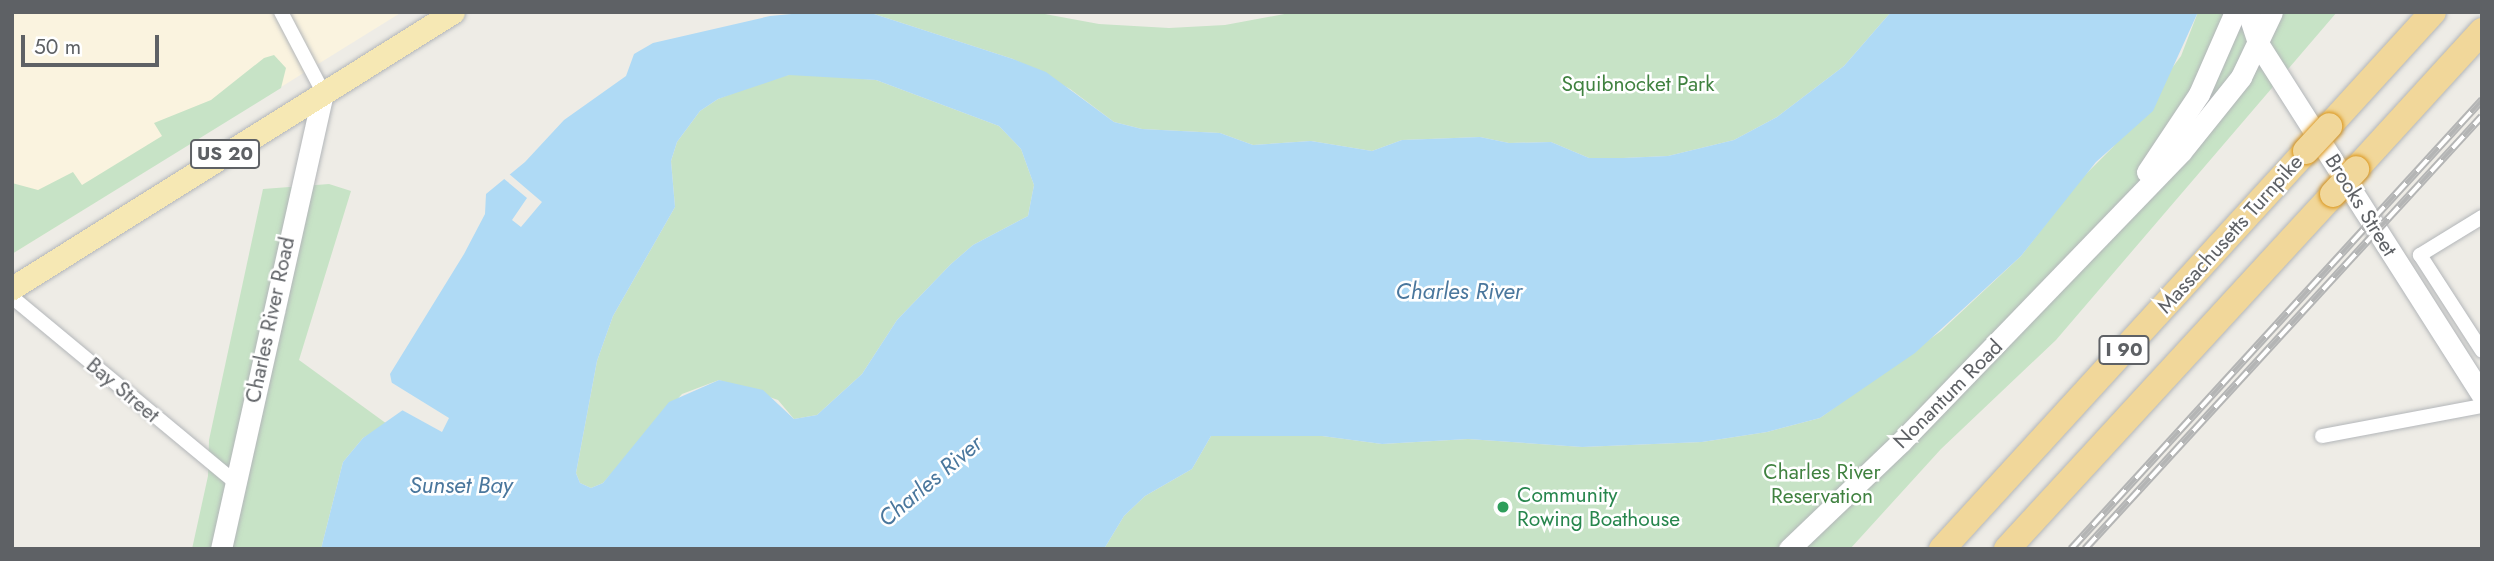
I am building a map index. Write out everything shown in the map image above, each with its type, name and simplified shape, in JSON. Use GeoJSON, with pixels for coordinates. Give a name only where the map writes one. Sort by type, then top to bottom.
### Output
{"type":"FeatureCollection","features":[{"type":"Feature","properties":{"kind":"highway","name":"Massachusetts Turnpike"},"geometry":{"type":"LineString","coordinates":[[1942,549],[2433,12]]}},
{"type":"Feature","properties":{"kind":"highway","name":"I 90"},"geometry":{"type":"LineString","coordinates":[[2007,549],[2482,31]]}},
{"type":"Feature","properties":{"kind":"main road","name":"US 20"},"geometry":{"type":"LineString","coordinates":[[12,288],[453,12]]}},
{"type":"Feature","properties":{"kind":"main road","name":"Nonantum Road"},"geometry":{"type":"LineString","coordinates":[[2101,233],[2182,122],[2235,12]]}},
{"type":"Feature","properties":{"kind":"main road","name":"Brooks Street"},"geometry":{"type":"LineString","coordinates":[[2248,12],[2259,46],[2482,395]]}},
{"type":"Feature","properties":{"kind":"main road","name":"Nonantum Road"},"geometry":{"type":"LineString","coordinates":[[1789,549],[1900,442],[2203,127],[2259,46],[2272,12]]}},
{"type":"Feature","properties":{"kind":"main road","name":"Charles River Road"},"geometry":{"type":"LineString","coordinates":[[221,549],[323,93]]}},
{"type":"Feature","properties":{"kind":"street"},"geometry":{"type":"LineString","coordinates":[[281,12],[292,27],[323,93]]}},
{"type":"Feature","properties":{"kind":"street"},"geometry":{"type":"LineString","coordinates":[[292,27],[296,12]]}},
{"type":"Feature","properties":{"kind":"street","name":"Brooks Street"},"geometry":{"type":"LineString","coordinates":[[2482,217],[2420,255],[2482,351]]}},
{"type":"Feature","properties":{"kind":"street","name":"Bay Street"},"geometry":{"type":"LineString","coordinates":[[12,297],[235,482]]}},
{"type":"Feature","properties":{"kind":"street"},"geometry":{"type":"LineString","coordinates":[[2322,436],[2482,406]]}},
{"type":"Feature","properties":{"kind":"shaded area"},"geometry":{"type":"Polygon","coordinates":[[[12,12],[402,12],[12,254],[12,12]]]}},
{"type":"Feature","properties":{"kind":"green space","name":"Squibnocket Park"},"geometry":{"type":"Polygon","coordinates":[[[868,12],[1034,12],[1099,24],[1169,28],[1225,25],[1295,12],[1891,12],[1844,66],[1777,117],[1734,140],[1668,156],[1589,158],[1551,142],[1509,143],[1480,137],[1402,140],[1372,151],[1311,141],[1253,145],[1220,133],[1142,129],[1114,122],[1070,89],[1013,59],[868,12]]]}},
{"type":"Feature","properties":{"kind":"green space","name":"Charles River Reservation"},"geometry":{"type":"Polygon","coordinates":[[[2198,12],[2337,12],[2056,340],[1941,449],[1850,549],[1104,549],[1124,516],[1145,496],[1192,469],[1211,436],[1322,436],[1382,444],[1468,439],[1582,447],[1702,442],[1767,432],[1820,418],[1941,331],[2021,256],[2080,180],[2113,147],[2181,56],[2198,12]]]}},
{"type":"Feature","properties":{"kind":"green space"},"geometry":{"type":"Polygon","coordinates":[[[274,55],[286,68],[281,88],[12,254],[12,183],[38,190],[73,172],[82,185],[162,136],[154,123],[211,100],[264,58],[274,55]]]}},
{"type":"Feature","properties":{"kind":"green space"},"geometry":{"type":"Polygon","coordinates":[[[801,74],[876,80],[999,126],[1021,149],[1034,185],[1028,216],[973,245],[951,264],[897,320],[862,374],[817,415],[794,419],[778,400],[719,380],[682,394],[603,483],[591,488],[580,483],[576,473],[597,361],[613,316],[675,207],[671,161],[677,142],[700,111],[718,99],[778,76],[801,74]]]}},
{"type":"Feature","properties":{"kind":"green space"},"geometry":{"type":"Polygon","coordinates":[[[329,184],[351,191],[299,360],[387,424],[363,438],[343,462],[321,549],[192,549],[208,476],[209,440],[263,189],[329,184]]]}},
{"type":"Feature","properties":{"kind":"water"},"geometry":{"type":"Polygon","coordinates":[[[813,12],[868,12],[1046,72],[1114,122],[1142,129],[1220,133],[1253,145],[1311,141],[1372,151],[1402,140],[1480,137],[1509,143],[1551,142],[1589,158],[1623,158],[1668,156],[1734,140],[1777,117],[1844,66],[1891,12],[2198,12],[2153,111],[2096,162],[2021,256],[1915,353],[1820,418],[1767,432],[1702,442],[1582,447],[1468,439],[1382,444],[1322,436],[1211,436],[1192,469],[1145,496],[1124,516],[1104,549],[321,549],[343,462],[363,438],[410,405],[392,384],[390,374],[464,254],[485,214],[486,194],[525,162],[564,120],[626,76],[634,54],[653,43],[770,16],[813,12]],[[789,75],[718,99],[700,111],[677,142],[671,161],[675,207],[613,316],[597,361],[576,473],[580,483],[591,488],[603,483],[669,402],[719,380],[763,390],[794,419],[817,415],[862,374],[897,320],[951,264],[973,245],[1028,216],[1034,185],[1021,149],[999,126],[876,80],[789,75]]]}},
{"type":"Feature","properties":{"kind":"pier"},"geometry":{"type":"Polygon","coordinates":[[[508,173],[542,202],[521,227],[512,220],[527,198],[503,178],[508,173]]]}},
{"type":"Feature","properties":{"kind":"pier"},"geometry":{"type":"Polygon","coordinates":[[[389,381],[449,418],[442,432],[402,410],[406,404],[389,381]]]}},
{"type":"Feature","properties":{"kind":"railway"},"geometry":{"type":"LineString","coordinates":[[2071,549],[2482,100]]}},
{"type":"Feature","properties":{"kind":"railway"},"geometry":{"type":"LineString","coordinates":[[2085,549],[2482,116]]}},
{"type":"Feature","properties":{"kind":"place","name":"Community Rowing Boathouse"},"geometry":{"type":"Point","coordinates":[1503,507]}},
{"type":"Feature","properties":{"kind":"water label","name":"Charles River"},"geometry":{"type":"Point","coordinates":[1459,291]}},
{"type":"Feature","properties":{"kind":"water label","name":"Charles River"},"geometry":{"type":"Point","coordinates":[930,481]}},
{"type":"Feature","properties":{"kind":"water label","name":"Sunset Bay"},"geometry":{"type":"Point","coordinates":[461,485]}}]}
